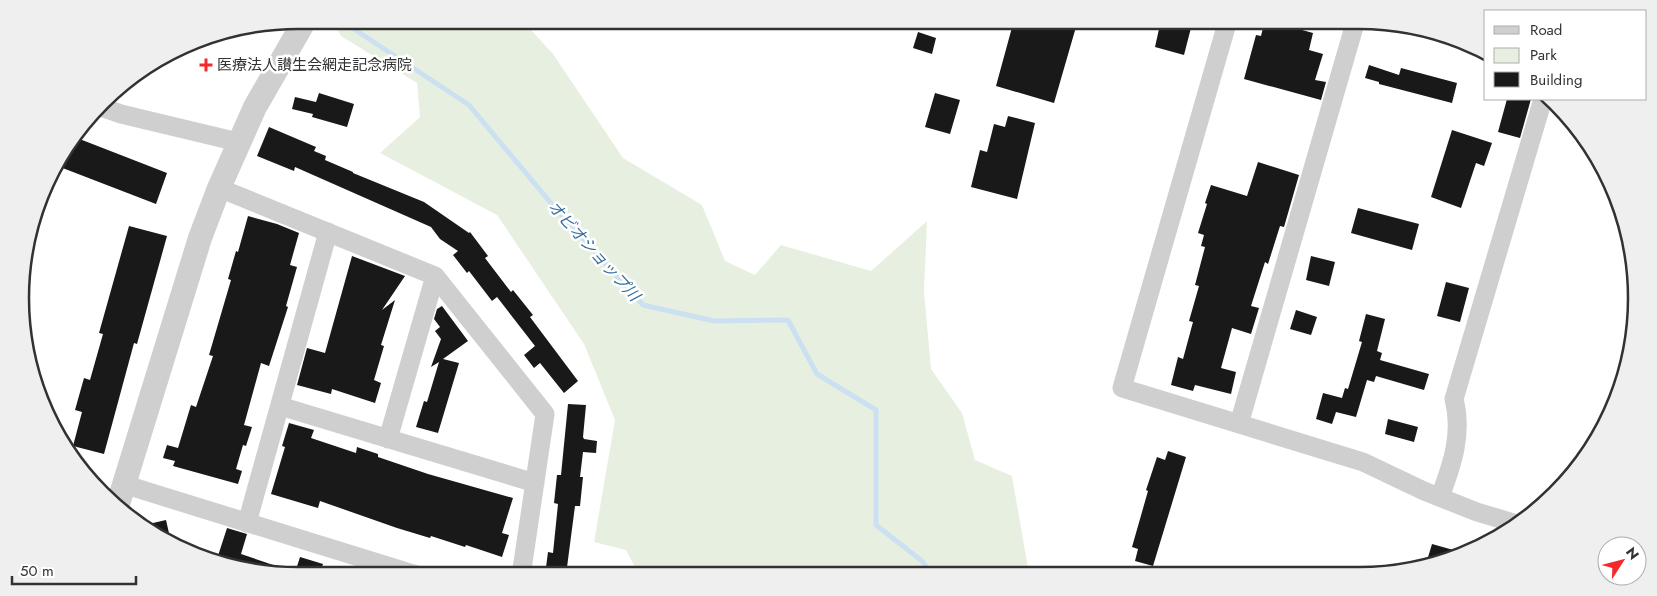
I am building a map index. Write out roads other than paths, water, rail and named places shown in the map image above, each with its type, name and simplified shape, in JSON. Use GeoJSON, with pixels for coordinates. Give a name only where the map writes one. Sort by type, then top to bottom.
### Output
{"type":"FeatureCollection","features":[{"type":"Feature","properties":{"kind":"street"},"geometry":{"type":"LineString","coordinates":[[300,29],[254,107],[219,188],[200,238],[121,494],[248,523],[391,567]]}},
{"type":"Feature","properties":{"kind":"street"},"geometry":{"type":"LineString","coordinates":[[1225,29],[1122,388],[1363,462],[1440,497],[1477,512],[1509,522]]}},
{"type":"Feature","properties":{"kind":"street"},"geometry":{"type":"LineString","coordinates":[[1239,424],[1353,29]]}},
{"type":"Feature","properties":{"kind":"street"},"geometry":{"type":"LineString","coordinates":[[1440,497],[1452,465],[1457,437],[1458,419],[1454,399],[1542,101]]}},
{"type":"Feature","properties":{"kind":"street"},"geometry":{"type":"LineString","coordinates":[[107,109],[238,142]]}},
{"type":"Feature","properties":{"kind":"street"},"geometry":{"type":"LineString","coordinates":[[219,188],[435,276],[545,414],[522,567]]}},
{"type":"Feature","properties":{"kind":"street"},"geometry":{"type":"LineString","coordinates":[[248,523],[328,232]]}},
{"type":"Feature","properties":{"kind":"street"},"geometry":{"type":"LineString","coordinates":[[388,439],[435,276]]}},
{"type":"Feature","properties":{"kind":"street"},"geometry":{"type":"LineString","coordinates":[[280,406],[534,484]]}},
{"type":"Feature","properties":{"kind":"waterway","name":"オビオショップ川"},"geometry":{"type":"LineString","coordinates":[[354,29],[469,105],[555,208],[643,305],[714,321],[788,320],[817,374],[876,410],[876,525],[922,561],[926,567]]}},
{"type":"Feature","properties":{"kind":"place","name":"医療法人讃生会網走記念病院"},"geometry":{"type":"Point","coordinates":[206,65]}}]}
